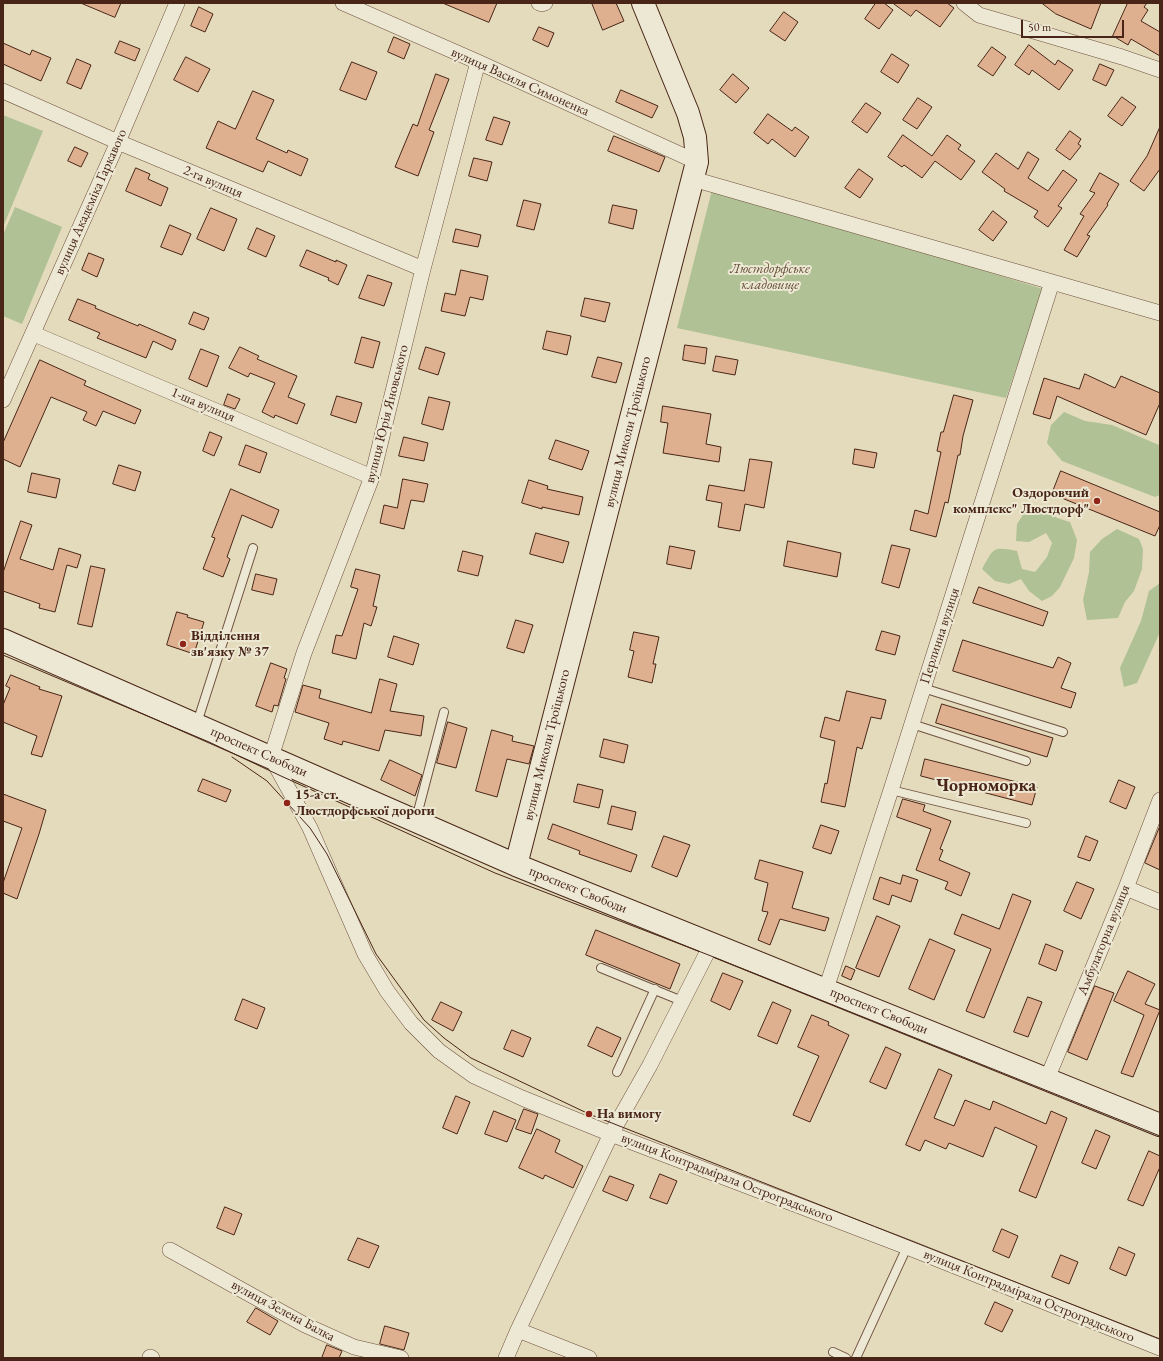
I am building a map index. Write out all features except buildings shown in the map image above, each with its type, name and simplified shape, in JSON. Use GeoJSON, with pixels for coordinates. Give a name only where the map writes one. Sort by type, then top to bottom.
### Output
{"type":"FeatureCollection","features":[{"type":"Feature","properties":{"kind":"street","name":"вулиця Академіка Гаркавого"},"geometry":{"type":"LineString","coordinates":[[3,400],[34,334],[177,3]]}},
{"type":"Feature","properties":{"kind":"street","name":"вулиця Василя Симоненка"},"geometry":{"type":"LineString","coordinates":[[343,3],[478,62],[695,170],[1052,282],[1160,313]]}},
{"type":"Feature","properties":{"kind":"street","name":"вулиця Миколи Троїцького"},"geometry":{"type":"LineString","coordinates":[[516,865],[695,170],[695,138],[688,113],[643,3]]}},
{"type":"Feature","properties":{"kind":"street"},"geometry":{"type":"LineString","coordinates":[[964,3],[979,15],[1160,70]]}},
{"type":"Feature","properties":{"kind":"street","name":"вулиця Юрія Яновського"},"geometry":{"type":"LineString","coordinates":[[271,757],[304,653],[372,476],[423,269],[478,62]]}},
{"type":"Feature","properties":{"kind":"street","name":"2-га вулиця"},"geometry":{"type":"LineString","coordinates":[[3,91],[118,142],[423,269]]}},
{"type":"Feature","properties":{"kind":"street","name":"Перлинна вулиця"},"geometry":{"type":"LineString","coordinates":[[826,989],[891,790],[1052,282]]}},
{"type":"Feature","properties":{"kind":"street","name":"1-ша вулиця"},"geometry":{"type":"LineString","coordinates":[[34,334],[372,476]]}},
{"type":"Feature","properties":{"kind":"street","name":"проспект Свободи"},"geometry":{"type":"LineString","coordinates":[[3,640],[516,865],[1160,1125]]}},
{"type":"Feature","properties":{"kind":"street","name":"вулиця Контрадмірала Остроградського"},"geometry":{"type":"LineString","coordinates":[[271,757],[310,828],[365,954],[387,991],[411,1023],[439,1051],[474,1076],[522,1098],[611,1134],[907,1247],[1160,1348]]}},
{"type":"Feature","properties":{"kind":"street","name":"Амбулаторна вулиця"},"geometry":{"type":"LineString","coordinates":[[1047,1079],[1126,888],[1160,800]]}},
{"type":"Feature","properties":{"kind":"street"},"geometry":{"type":"LineString","coordinates":[[1126,888],[1160,902]]}},
{"type":"Feature","properties":{"kind":"street"},"geometry":{"type":"LineString","coordinates":[[506,1358],[611,1134],[650,1065],[712,943]]}},
{"type":"Feature","properties":{"kind":"street","name":"вулиця Зелена Балка"},"geometry":{"type":"LineString","coordinates":[[170,1250],[305,1325],[354,1347],[401,1358]]}},
{"type":"Feature","properties":{"kind":"street"},"geometry":{"type":"LineString","coordinates":[[518,1330],[589,1358]]}},
{"type":"Feature","properties":{"kind":"lane"},"geometry":{"type":"LineString","coordinates":[[197,724],[253,548]]}},
{"type":"Feature","properties":{"kind":"lane"},"geometry":{"type":"LineString","coordinates":[[923,688],[1063,732]]}},
{"type":"Feature","properties":{"kind":"lane"},"geometry":{"type":"LineString","coordinates":[[416,820],[444,712]]}},
{"type":"Feature","properties":{"kind":"lane"},"geometry":{"type":"LineString","coordinates":[[912,724],[1026,761]]}},
{"type":"Feature","properties":{"kind":"lane"},"geometry":{"type":"LineString","coordinates":[[891,790],[1026,823]]}},
{"type":"Feature","properties":{"kind":"lane"},"geometry":{"type":"LineString","coordinates":[[601,968],[682,1001]]}},
{"type":"Feature","properties":{"kind":"lane"},"geometry":{"type":"LineString","coordinates":[[617,1072],[655,989]]}},
{"type":"Feature","properties":{"kind":"lane"},"geometry":{"type":"LineString","coordinates":[[856,1358],[907,1247]]}},
{"type":"Feature","properties":{"kind":"lane"},"geometry":{"type":"LineString","coordinates":[[833,1352],[846,1358]]}},
{"type":"Feature","properties":{"kind":"green space"},"geometry":{"type":"Polygon","coordinates":[[[3,115],[43,131],[3,227],[3,115]]]}},
{"type":"Feature","properties":{"kind":"green space","name":"Люстдорфське кладовище"},"geometry":{"type":"Polygon","coordinates":[[[713,186],[1043,289],[1006,398],[677,328],[713,186]]]}},
{"type":"Feature","properties":{"kind":"green space"},"geometry":{"type":"Polygon","coordinates":[[[15,207],[62,227],[22,324],[3,316],[3,235],[15,207]]]}},
{"type":"Feature","properties":{"kind":"green space"},"geometry":{"type":"Polygon","coordinates":[[[1064,412],[1085,421],[1112,425],[1159,445],[1160,495],[1155,497],[1062,461],[1047,443],[1051,425],[1064,412]]]}},
{"type":"Feature","properties":{"kind":"green space"},"geometry":{"type":"Polygon","coordinates":[[[1045,508],[1057,518],[1070,522],[1077,540],[1074,558],[1060,587],[1052,596],[1042,601],[1029,591],[1021,579],[1009,584],[995,581],[982,569],[995,550],[1003,549],[1017,551],[1022,569],[1035,572],[1047,557],[1052,543],[1046,533],[1029,542],[1016,541],[1017,524],[1026,510],[1045,508]]]}},
{"type":"Feature","properties":{"kind":"green space"},"geometry":{"type":"Polygon","coordinates":[[[1117,529],[1139,539],[1143,549],[1142,569],[1134,591],[1125,602],[1118,618],[1087,620],[1083,600],[1089,572],[1090,552],[1102,539],[1117,529]]]}},
{"type":"Feature","properties":{"kind":"green space"},"geometry":{"type":"Polygon","coordinates":[[[1160,583],[1160,632],[1137,683],[1124,687],[1120,668],[1141,621],[1149,591],[1160,583]]]}},
{"type":"Feature","properties":{"kind":"tram line"},"geometry":{"type":"LineString","coordinates":[[3,655],[209,742],[495,873],[706,954],[1160,1136]]}},
{"type":"Feature","properties":{"kind":"tram line"},"geometry":{"type":"LineString","coordinates":[[232,757],[267,781],[310,828],[327,854],[376,954],[424,1020],[444,1038],[471,1058],[589,1114],[1160,1339]]}},
{"type":"Feature","properties":{"kind":"place","name":"Оздоровчий комплекс\" Люстдорф\""},"geometry":{"type":"Point","coordinates":[1097,501]}},
{"type":"Feature","properties":{"kind":"place","name":"Відділення зв'язку № 37"},"geometry":{"type":"Point","coordinates":[183,644]}},
{"type":"Feature","properties":{"kind":"place","name":"15-а ст. Люстдорфської дороги"},"geometry":{"type":"Point","coordinates":[287,803]}},
{"type":"Feature","properties":{"kind":"place","name":"На вимогу"},"geometry":{"type":"Point","coordinates":[589,1114]}},
{"type":"Feature","properties":{"kind":"district","name":"Чорноморка"},"geometry":{"type":"Point","coordinates":[986,786]}}]}
